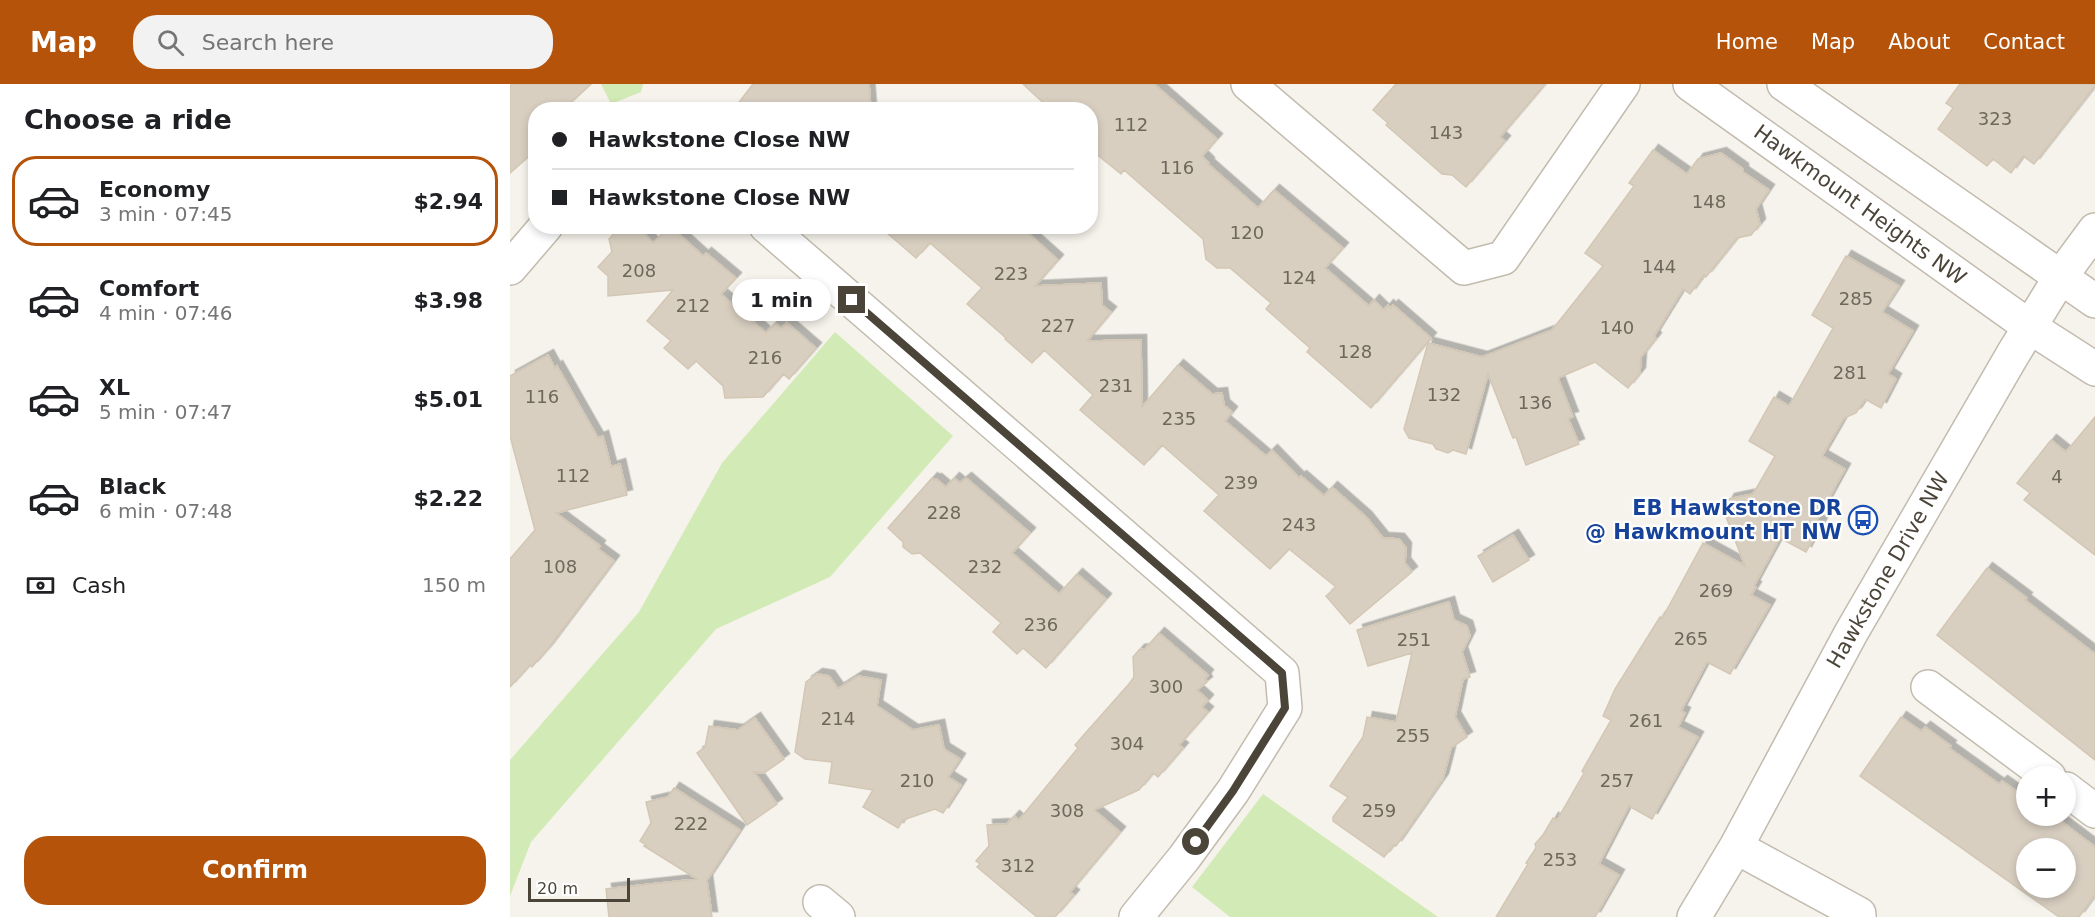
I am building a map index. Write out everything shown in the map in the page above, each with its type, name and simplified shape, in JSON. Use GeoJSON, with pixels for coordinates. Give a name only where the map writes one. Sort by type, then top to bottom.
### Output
{"type":"FeatureCollection","features":[{"type":"Feature","properties":{"kind":"street"},"geometry":{"type":"LineString","coordinates":[[1248,84],[1464,268],[1503,258],[1623,84]]}},
{"type":"Feature","properties":{"kind":"street","name":"Hawkmount Heights NW"},"geometry":{"type":"LineString","coordinates":[[1690,84],[2030,327],[2095,369]]}},
{"type":"Feature","properties":{"kind":"street"},"geometry":{"type":"LineString","coordinates":[[1784,84],[2095,301]]}},
{"type":"Feature","properties":{"kind":"street","name":"Hawkstone Drive NW"},"geometry":{"type":"LineString","coordinates":[[1694,917],[1736,847],[1851,633],[2030,327],[2061,276],[2095,230]]}},
{"type":"Feature","properties":{"kind":"street"},"geometry":{"type":"LineString","coordinates":[[510,268],[539,234]]}},
{"type":"Feature","properties":{"kind":"street"},"geometry":{"type":"LineString","coordinates":[[775,234],[1282,673],[1285,708],[1233,791],[1184,858],[1136,917]]}},
{"type":"Feature","properties":{"kind":"street"},"geometry":{"type":"LineString","coordinates":[[1928,687],[2034,766]]}},
{"type":"Feature","properties":{"kind":"street"},"geometry":{"type":"LineString","coordinates":[[2076,797],[2095,812]]}},
{"type":"Feature","properties":{"kind":"street"},"geometry":{"type":"LineString","coordinates":[[1736,847],[1858,914],[1859,917]]}},
{"type":"Feature","properties":{"kind":"green space"},"geometry":{"type":"Polygon","coordinates":[[[601,84],[643,84],[641,92],[616,102],[610,102],[601,84]]]}},
{"type":"Feature","properties":{"kind":"green space"},"geometry":{"type":"Polygon","coordinates":[[[835,332],[953,436],[830,577],[716,629],[531,842],[510,896],[510,760],[639,612],[722,463],[835,332]]]}},
{"type":"Feature","properties":{"kind":"green space"},"geometry":{"type":"Polygon","coordinates":[[[1263,794],[1438,917],[1230,917],[1192,887],[1263,794]]]}},
{"type":"Feature","properties":{"kind":"building"},"geometry":{"type":"Polygon","coordinates":[[[510,84],[591,84],[572,102],[528,102],[528,157],[510,173],[510,84]]]}},
{"type":"Feature","properties":{"kind":"building"},"geometry":{"type":"Polygon","coordinates":[[[753,84],[869,84],[870,102],[739,102],[753,84]]]}},
{"type":"Feature","properties":{"kind":"building"},"geometry":{"type":"Polygon","coordinates":[[[1023,84],[1154,84],[1217,139],[1202,156],[1208,164],[1258,208],[1274,190],[1343,248],[1325,268],[1369,306],[1374,300],[1384,310],[1388,305],[1391,308],[1393,305],[1431,338],[1371,408],[1307,352],[1310,348],[1266,309],[1271,303],[1230,268],[1217,268],[1206,259],[1203,239],[1124,170],[1121,174],[1098,155],[1098,102],[1042,102],[1023,84]]]}},
{"type":"Feature","properties":{"kind":"building"},"geometry":{"type":"Polygon","coordinates":[[[1396,84],[1545,84],[1500,137],[1505,141],[1466,187],[1452,175],[1442,174],[1386,125],[1388,123],[1373,110],[1396,84]]]}},
{"type":"Feature","properties":{"kind":"building"},"geometry":{"type":"Polygon","coordinates":[[[1960,84],[2095,84],[2095,86],[2034,164],[2023,156],[2011,173],[1993,159],[1987,166],[1938,129],[1953,108],[1946,103],[1960,84]]]}},
{"type":"Feature","properties":{"kind":"building"},"geometry":{"type":"Polygon","coordinates":[[[1653,150],[1687,174],[1698,159],[1721,153],[1769,190],[1756,209],[1760,224],[1751,235],[1737,238],[1690,294],[1683,289],[1654,336],[1656,338],[1641,357],[1640,373],[1628,388],[1595,362],[1558,378],[1573,417],[1568,418],[1579,444],[1526,465],[1488,374],[1466,454],[1453,450],[1448,453],[1436,449],[1433,444],[1409,438],[1404,429],[1428,343],[1482,357],[1552,330],[1603,266],[1585,253],[1634,186],[1629,183],[1653,150]]]}},
{"type":"Feature","properties":{"kind":"building"},"geometry":{"type":"Polygon","coordinates":[[[614,234],[645,234],[653,243],[662,234],[679,234],[703,256],[706,253],[736,278],[721,294],[766,333],[775,323],[781,328],[787,323],[816,348],[789,379],[783,374],[763,397],[725,398],[723,386],[696,361],[688,369],[664,348],[671,341],[647,321],[673,290],[608,296],[608,276],[598,267],[612,252],[609,239],[614,234]]]}},
{"type":"Feature","properties":{"kind":"building"},"geometry":{"type":"Polygon","coordinates":[[[888,234],[1029,234],[1058,260],[1035,286],[1101,283],[1102,305],[1111,312],[1087,341],[1141,340],[1142,407],[1178,365],[1212,394],[1222,393],[1224,405],[1232,412],[1225,421],[1266,456],[1272,450],[1299,478],[1301,476],[1324,496],[1332,487],[1366,517],[1383,538],[1399,539],[1406,548],[1405,563],[1412,572],[1350,624],[1326,596],[1336,587],[1289,549],[1270,569],[1204,511],[1219,495],[1162,445],[1144,465],[1080,410],[1093,395],[1044,350],[1032,363],[967,304],[982,288],[930,243],[916,258],[888,234]]]}},
{"type":"Feature","properties":{"kind":"building"},"geometry":{"type":"Polygon","coordinates":[[[1846,256],[1899,286],[1882,312],[1913,331],[1888,374],[1896,379],[1881,408],[1865,399],[1856,413],[1844,418],[1822,456],[1845,469],[1817,520],[1822,523],[1806,552],[1780,538],[1751,595],[1770,605],[1730,674],[1707,662],[1681,711],[1685,713],[1678,727],[1698,737],[1652,819],[1629,806],[1599,864],[1619,875],[1595,917],[1496,917],[1528,864],[1526,863],[1536,848],[1535,844],[1553,818],[1557,820],[1584,773],[1582,771],[1611,720],[1603,716],[1615,689],[1660,617],[1662,618],[1703,543],[1745,566],[1723,509],[1729,499],[1753,494],[1775,456],[1749,441],[1774,397],[1789,406],[1833,328],[1812,315],[1846,256]]]}},
{"type":"Feature","properties":{"kind":"building"},"geometry":{"type":"Polygon","coordinates":[[[548,355],[555,368],[557,366],[598,438],[603,436],[611,467],[620,464],[627,495],[556,513],[600,546],[598,549],[614,561],[547,650],[510,687],[510,559],[535,530],[510,436],[510,376],[548,355]]]}},
{"type":"Feature","properties":{"kind":"building"},"geometry":{"type":"Polygon","coordinates":[[[2095,417],[2095,555],[2024,500],[2030,493],[2017,483],[2051,440],[2066,452],[2095,417]]]}},
{"type":"Feature","properties":{"kind":"building"},"geometry":{"type":"Polygon","coordinates":[[[932,478],[946,487],[954,478],[960,483],[966,478],[1030,533],[1012,553],[1059,594],[1077,574],[1106,599],[1046,668],[1023,648],[1017,654],[993,632],[1001,623],[920,553],[912,554],[903,547],[903,542],[888,528],[932,478]]]}},
{"type":"Feature","properties":{"kind":"building"},"geometry":{"type":"Polygon","coordinates":[[[1513,535],[1529,560],[1493,582],[1478,556],[1513,535]]]}},
{"type":"Feature","properties":{"kind":"building"},"geometry":{"type":"Polygon","coordinates":[[[1987,568],[2095,654],[2095,760],[1937,635],[1987,568]]]}},
{"type":"Feature","properties":{"kind":"building"},"geometry":{"type":"Polygon","coordinates":[[[1449,602],[1454,620],[1467,626],[1470,636],[1462,652],[1470,677],[1463,679],[1455,717],[1467,737],[1451,748],[1443,779],[1396,846],[1394,845],[1384,857],[1333,821],[1333,817],[1348,797],[1330,786],[1363,737],[1367,717],[1396,722],[1412,653],[1368,666],[1357,630],[1449,602]]]}},
{"type":"Feature","properties":{"kind":"building"},"geometry":{"type":"Polygon","coordinates":[[[1159,633],[1208,675],[1205,679],[1207,682],[1197,690],[1208,700],[1202,707],[1208,712],[1179,745],[1183,748],[1158,777],[1153,773],[1139,790],[1094,810],[1120,832],[1070,892],[1074,895],[1055,917],[1037,917],[977,867],[980,864],[976,861],[989,846],[987,825],[1007,824],[1014,816],[1019,820],[1078,748],[1075,745],[1129,684],[1134,677],[1133,657],[1139,650],[1145,649],[1159,633]]]}},
{"type":"Feature","properties":{"kind":"building"},"geometry":{"type":"Polygon","coordinates":[[[817,674],[829,676],[838,689],[858,676],[881,680],[877,706],[913,730],[939,725],[944,749],[960,759],[948,777],[961,785],[943,813],[935,809],[903,820],[898,828],[863,807],[873,790],[829,783],[832,762],[805,759],[795,752],[806,682],[817,674]]]}},
{"type":"Feature","properties":{"kind":"building"},"geometry":{"type":"Polygon","coordinates":[[[1901,717],[1921,731],[1925,727],[1951,746],[1949,748],[1999,784],[2002,781],[2016,791],[2016,826],[2067,826],[2095,847],[2095,895],[2079,917],[2059,917],[2032,898],[2076,898],[2076,838],[2016,838],[2016,887],[1860,776],[1901,717]]]}},
{"type":"Feature","properties":{"kind":"building"},"geometry":{"type":"Polygon","coordinates":[[[755,718],[784,759],[764,773],[754,772],[777,804],[747,825],[697,753],[705,747],[709,726],[738,730],[755,718]]]}},
{"type":"Feature","properties":{"kind":"building"},"geometry":{"type":"Polygon","coordinates":[[[674,788],[740,830],[707,880],[712,917],[609,917],[606,889],[697,879],[644,846],[646,845],[640,841],[651,823],[646,802],[668,797],[674,788]]]}},
{"type":"Feature","properties":{"kind":"place","name":"EB Hawkstone DR @ Hawkmount HT NW"},"geometry":{"type":"Point","coordinates":[1863,520]}},
{"type":"Feature","properties":{"kind":"route"},"geometry":{"type":"LineString","coordinates":[[852,300],[1282,673],[1285,708],[1233,791],[1196,842]]}}]}
